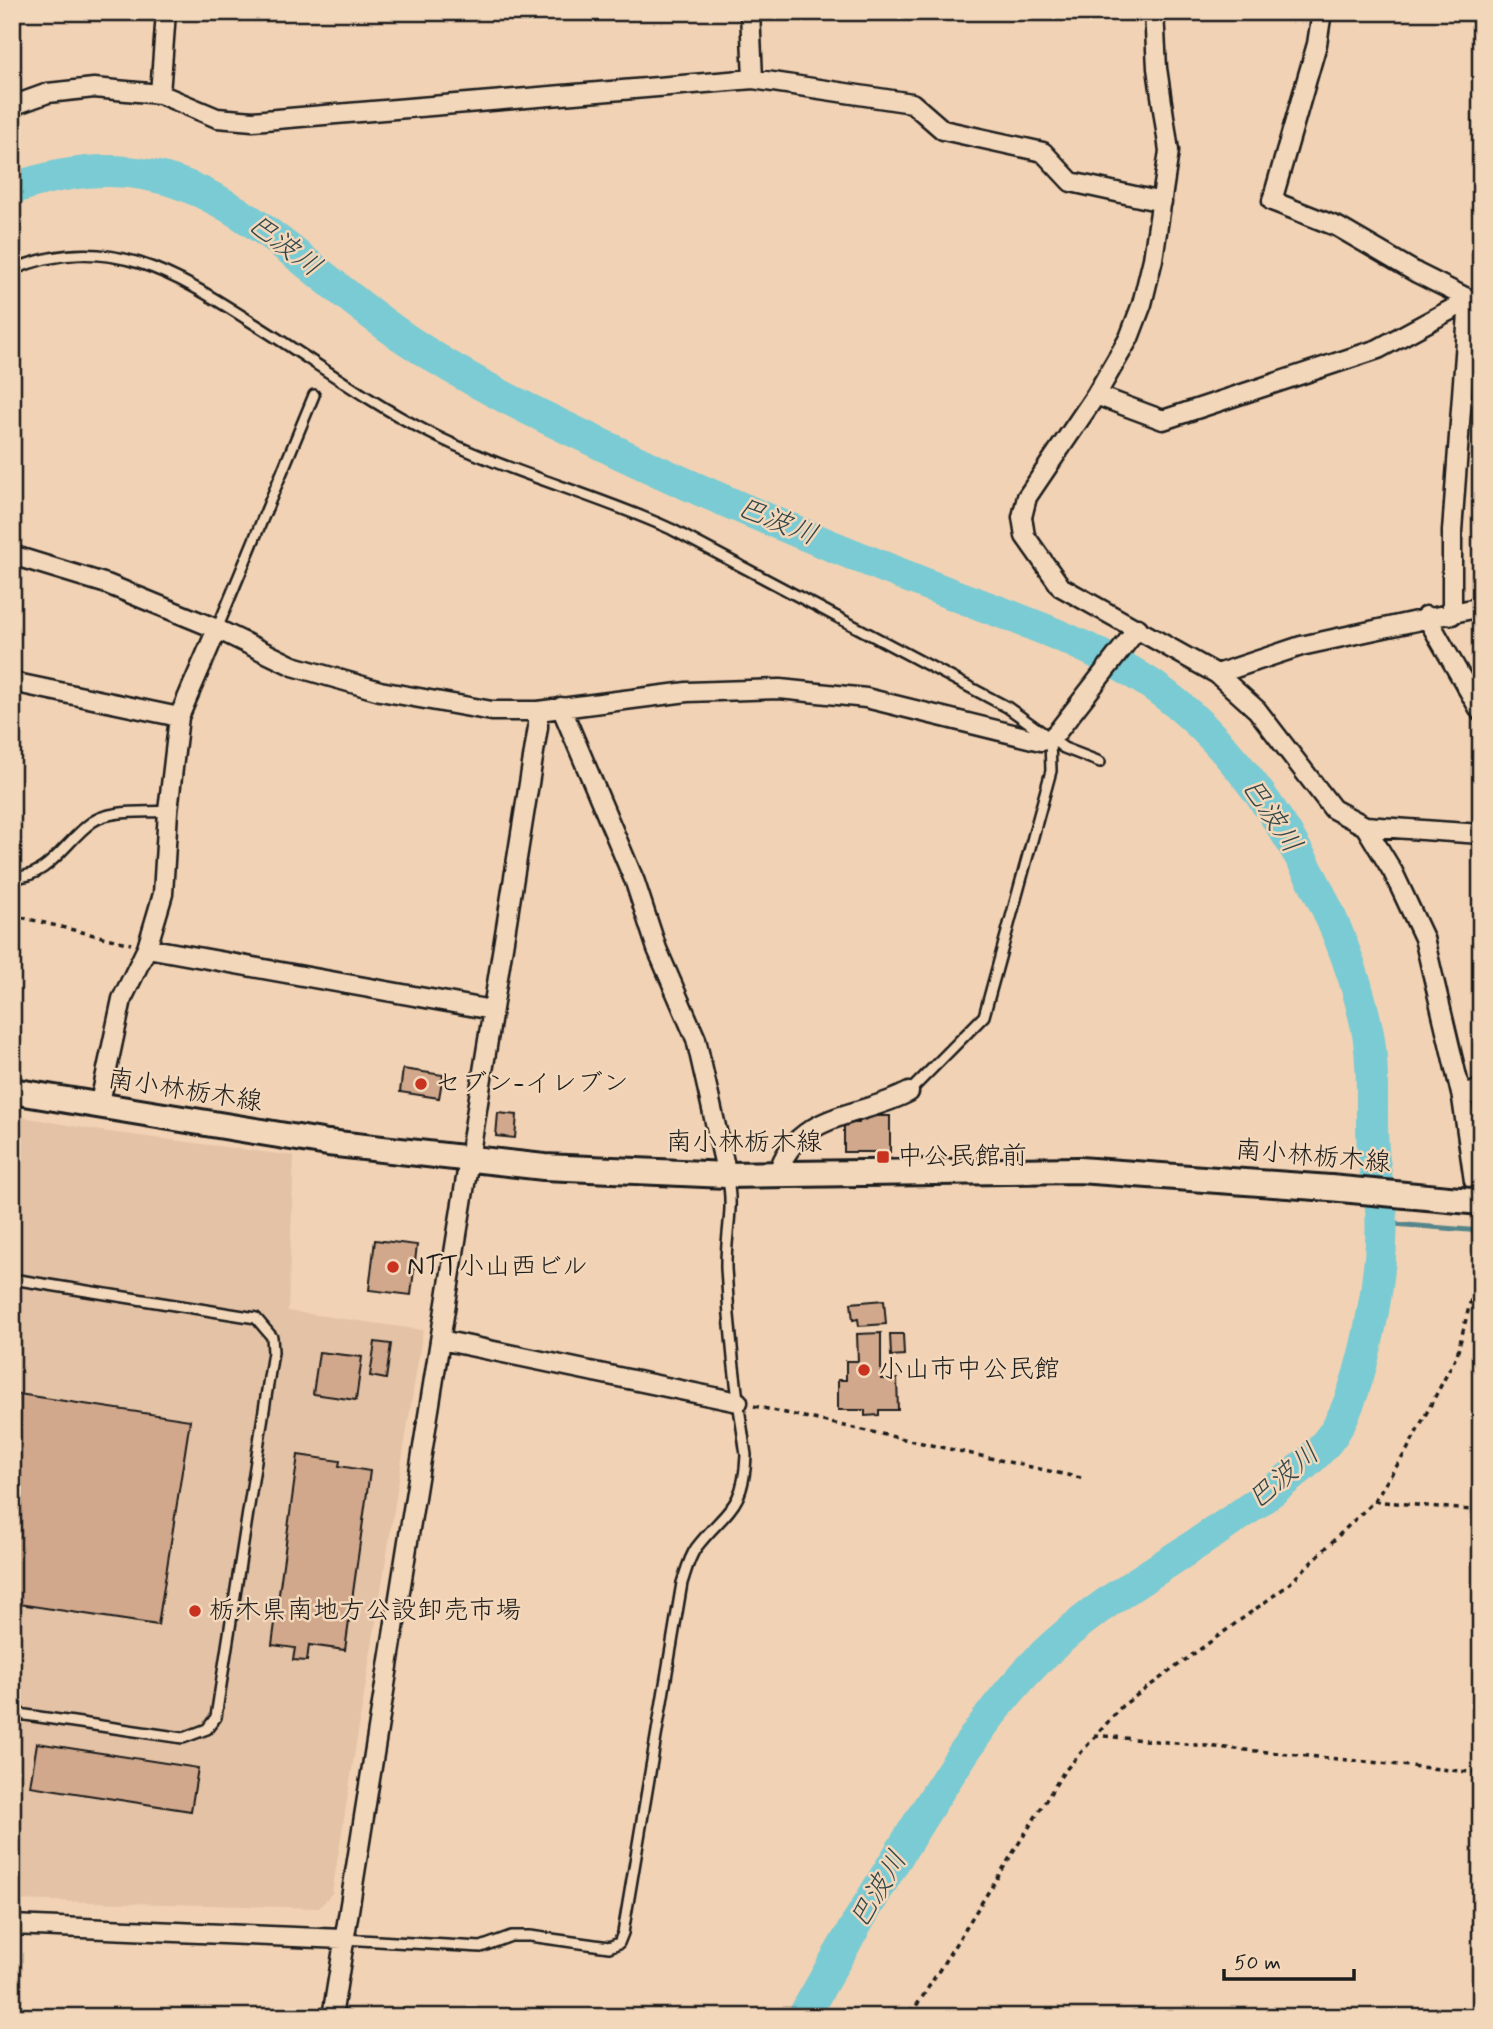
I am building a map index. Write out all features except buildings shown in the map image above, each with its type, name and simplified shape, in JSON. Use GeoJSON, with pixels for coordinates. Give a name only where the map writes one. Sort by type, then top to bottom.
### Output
{"type":"FeatureCollection","features":[{"type":"Feature","properties":{"kind":"main road","name":"南小林栃木線"},"geometry":{"type":"LineString","coordinates":[[12,1091],[315,1141],[613,1172],[727,1175],[1079,1170],[1331,1188],[1477,1192]]}},
{"type":"Feature","properties":{"kind":"street"},"geometry":{"type":"LineString","coordinates":[[160,94],[166,12]]}},
{"type":"Feature","properties":{"kind":"street"},"geometry":{"type":"LineString","coordinates":[[750,12],[752,79]]}},
{"type":"Feature","properties":{"kind":"street"},"geometry":{"type":"LineString","coordinates":[[1154,12],[1157,68],[1169,151],[1142,304],[1129,338],[1096,395],[1027,497],[1022,517],[1025,536],[1061,587],[1135,632],[1217,674],[1257,710],[1334,809],[1365,826],[1481,834]]}},
{"type":"Feature","properties":{"kind":"street"},"geometry":{"type":"LineString","coordinates":[[1322,12],[1317,44],[1272,201],[1338,227],[1475,302]]}},
{"type":"Feature","properties":{"kind":"street"},"geometry":{"type":"LineString","coordinates":[[12,106],[48,93],[94,88],[160,94],[217,118],[253,121],[752,79],[912,103],[943,130],[1043,152],[1071,182],[1162,202]]}},
{"type":"Feature","properties":{"kind":"street"},"geometry":{"type":"LineString","coordinates":[[1096,395],[1163,420],[1378,349],[1475,302]]}},
{"type":"Feature","properties":{"kind":"street"},"geometry":{"type":"LineString","coordinates":[[1452,615],[1452,531],[1475,302]]}},
{"type":"Feature","properties":{"kind":"street"},"geometry":{"type":"LineString","coordinates":[[12,555],[107,584],[217,629],[293,666],[380,691],[492,711],[538,711],[687,692],[780,689],[866,698],[987,730],[1041,741],[1054,735],[1135,632]]}},
{"type":"Feature","properties":{"kind":"street"},"geometry":{"type":"LineString","coordinates":[[1217,674],[1301,646],[1426,616],[1452,615],[1481,607]]}},
{"type":"Feature","properties":{"kind":"street"},"geometry":{"type":"LineString","coordinates":[[1426,616],[1481,712]]}},
{"type":"Feature","properties":{"kind":"street"},"geometry":{"type":"LineString","coordinates":[[99,1107],[122,999],[147,948],[163,894],[168,811],[179,717],[217,629]]}},
{"type":"Feature","properties":{"kind":"street"},"geometry":{"type":"LineString","coordinates":[[12,682],[179,717]]}},
{"type":"Feature","properties":{"kind":"street"},"geometry":{"type":"LineString","coordinates":[[561,707],[635,882],[657,949],[696,1039],[727,1175]]}},
{"type":"Feature","properties":{"kind":"street"},"geometry":{"type":"LineString","coordinates":[[332,2017],[470,1159],[538,727],[538,711]]}},
{"type":"Feature","properties":{"kind":"street"},"geometry":{"type":"LineString","coordinates":[[1365,826],[1424,938],[1462,1098],[1477,1192]]}},
{"type":"Feature","properties":{"kind":"street"},"geometry":{"type":"LineString","coordinates":[[147,948],[492,1010]]}},
{"type":"Feature","properties":{"kind":"street"},"geometry":{"type":"LineString","coordinates":[[1462,1098],[1481,1088]]}},
{"type":"Feature","properties":{"kind":"street"},"geometry":{"type":"LineString","coordinates":[[778,1173],[788,1150],[820,1123],[909,1092]]}},
{"type":"Feature","properties":{"kind":"street"},"geometry":{"type":"LineString","coordinates":[[441,1340],[738,1402]]}},
{"type":"Feature","properties":{"kind":"street"},"geometry":{"type":"LineString","coordinates":[[12,1925],[343,1940]]}},
{"type":"Feature","properties":{"kind":"lane"},"geometry":{"type":"LineString","coordinates":[[12,270],[40,258],[79,253],[115,256],[172,274],[422,429],[508,470],[638,514],[671,528],[1007,707],[1054,735],[1064,748],[1100,762]]}},
{"type":"Feature","properties":{"kind":"lane"},"geometry":{"type":"LineString","coordinates":[[217,629],[314,395]]}},
{"type":"Feature","properties":{"kind":"lane"},"geometry":{"type":"LineString","coordinates":[[909,1092],[984,1016],[1051,771],[1054,735]]}},
{"type":"Feature","properties":{"kind":"lane"},"geometry":{"type":"LineString","coordinates":[[12,877],[32,875],[93,821],[108,815],[168,811]]}},
{"type":"Feature","properties":{"kind":"lane"},"geometry":{"type":"LineString","coordinates":[[343,1940],[481,1947],[520,1936],[597,1947],[619,1943],[623,1933],[682,1583],[696,1548],[730,1513],[740,1497],[746,1475],[726,1265],[731,1198],[727,1175]]}},
{"type":"Feature","properties":{"kind":"lane"},"geometry":{"type":"LineString","coordinates":[[12,1279],[256,1318],[272,1337],[273,1352],[216,1717],[207,1729],[183,1738],[12,1713]]}},
{"type":"Feature","properties":{"kind":"path"},"geometry":{"type":"LineString","coordinates":[[12,915],[147,948]]}},
{"type":"Feature","properties":{"kind":"path"},"geometry":{"type":"LineString","coordinates":[[900,2017],[916,2006],[923,1996],[1063,1773],[1094,1735],[1122,1706],[1287,1586],[1374,1501],[1407,1450],[1457,1355],[1471,1299],[1478,1238],[1477,1192]]}},
{"type":"Feature","properties":{"kind":"path"},"geometry":{"type":"LineString","coordinates":[[738,1402],[1081,1478]]}},
{"type":"Feature","properties":{"kind":"path"},"geometry":{"type":"LineString","coordinates":[[1374,1501],[1481,1511]]}},
{"type":"Feature","properties":{"kind":"path"},"geometry":{"type":"LineString","coordinates":[[1094,1735],[1481,1773]]}},
{"type":"Feature","properties":{"kind":"shaded area","name":"栃木県南地方公設卸売市場"},"geometry":{"type":"Polygon","coordinates":[[[12,1115],[101,1131],[294,1156],[288,1311],[423,1330],[332,1893],[319,1908],[12,1900],[12,1115]]]}},
{"type":"Feature","properties":{"kind":"waterway","name":"巴波川"},"geometry":{"type":"LineString","coordinates":[[12,189],[77,173],[133,173],[183,185],[228,206],[272,236],[409,341],[510,400],[734,505],[1072,641],[1124,667],[1188,713],[1225,750],[1290,839],[1317,887],[1339,937],[1356,986],[1368,1034],[1372,1078],[1373,1150],[1381,1232],[1380,1261],[1370,1325],[1355,1387],[1344,1413],[1328,1441],[1295,1473],[1225,1525],[1109,1601],[1055,1644],[1016,1683],[982,1726],[937,1794],[861,1916],[803,2017]]}},
{"type":"Feature","properties":{"kind":"waterway"},"geometry":{"type":"LineString","coordinates":[[1381,1223],[1481,1231]]}},
{"type":"Feature","properties":{"kind":"place","name":"セブン-イレブン"},"geometry":{"type":"Point","coordinates":[421,1084]}},
{"type":"Feature","properties":{"kind":"place","name":"中公民館前"},"geometry":{"type":"Point","coordinates":[883,1157]}},
{"type":"Feature","properties":{"kind":"place","name":"NTT小山西ビル"},"geometry":{"type":"Point","coordinates":[393,1267]}},
{"type":"Feature","properties":{"kind":"place","name":"小山市中公民館"},"geometry":{"type":"Point","coordinates":[864,1370]}},
{"type":"Feature","properties":{"kind":"place","name":"栃木県南地方公設卸売市場"},"geometry":{"type":"Point","coordinates":[195,1611]}}]}
